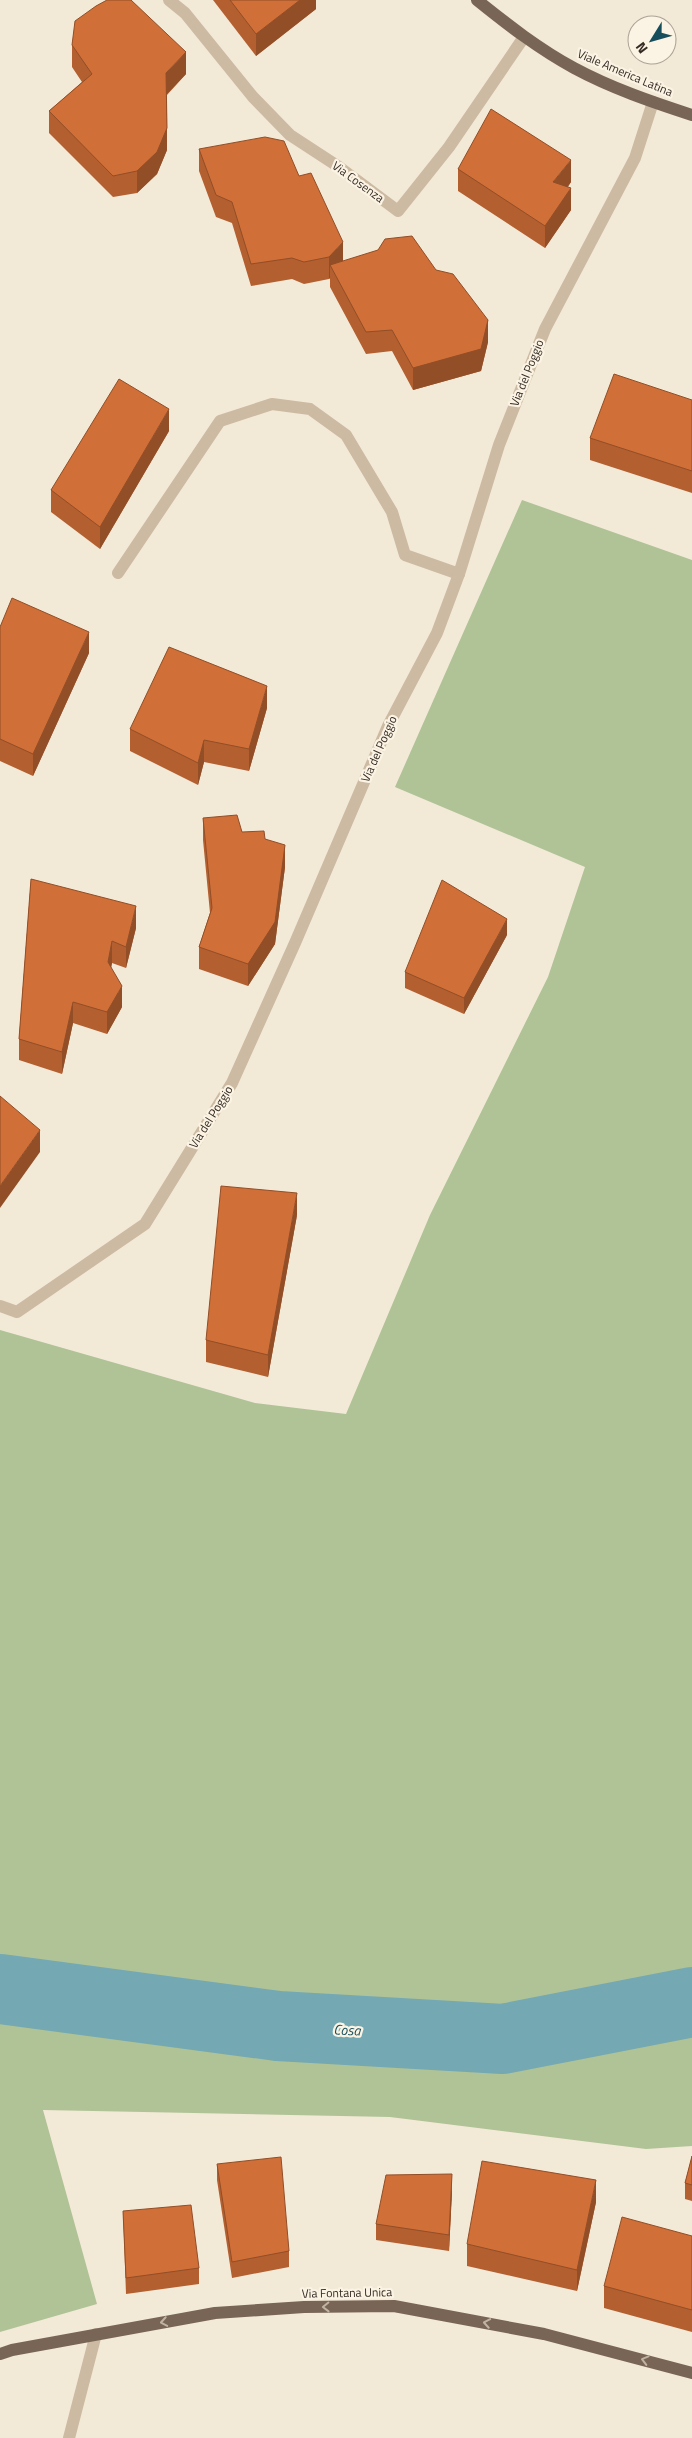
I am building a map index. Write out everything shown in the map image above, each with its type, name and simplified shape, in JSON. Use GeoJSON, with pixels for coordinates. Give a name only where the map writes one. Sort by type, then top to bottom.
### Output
{"type":"FeatureCollection","features":[{"type":"Feature","properties":{"kind":"main road","name":"Viale America Latina"},"geometry":{"type":"LineString","coordinates":[[477,0],[524,37],[575,68],[653,102],[692,115]]}},
{"type":"Feature","properties":{"kind":"main road","name":"Via Fontana Unica"},"geometry":{"type":"LineString","coordinates":[[0,2354],[12,2350],[215,2313],[304,2307],[394,2306],[544,2334],[692,2373]]}},
{"type":"Feature","properties":{"kind":"street","name":"Via Cosenza"},"geometry":{"type":"LineString","coordinates":[[170,0],[185,14],[253,97],[290,135],[339,167],[398,211],[449,147],[524,37]]}},
{"type":"Feature","properties":{"kind":"street","name":"Via del Poggio"},"geometry":{"type":"LineString","coordinates":[[0,1306],[17,1312],[145,1224],[232,1083],[295,943],[388,726],[437,633],[459,574],[499,445],[545,329],[635,158],[653,102]]}},
{"type":"Feature","properties":{"kind":"street"},"geometry":{"type":"LineString","coordinates":[[118,573],[220,421],[272,404],[310,409],[346,436],[392,512],[405,555],[459,574]]}},
{"type":"Feature","properties":{"kind":"street"},"geometry":{"type":"LineString","coordinates":[[69,2438],[96,2334]]}},
{"type":"Feature","properties":{"kind":"green space"},"geometry":{"type":"Polygon","coordinates":[[[522,500],[692,560],[692,2146],[646,2149],[390,2117],[43,2110],[97,2304],[0,2332],[0,1330],[255,1403],[346,1414],[430,1215],[548,977],[585,867],[395,787],[522,500]]]}},
{"type":"Feature","properties":{"kind":"building"},"geometry":{"type":"Polygon","coordinates":[[[107,0],[131,0],[186,52],[166,73],[167,128],[157,152],[137,171],[113,176],[49,111],[92,74],[72,45],[75,21],[107,0]]]}},
{"type":"Feature","properties":{"kind":"building"},"geometry":{"type":"Polygon","coordinates":[[[230,0],[300,0],[256,34],[230,0]]]}},
{"type":"Feature","properties":{"kind":"building"},"geometry":{"type":"Polygon","coordinates":[[[491,109],[571,160],[553,182],[571,188],[545,226],[458,169],[491,109]]]}},
{"type":"Feature","properties":{"kind":"building"},"geometry":{"type":"Polygon","coordinates":[[[265,137],[284,141],[299,176],[311,173],[343,242],[329,257],[304,262],[292,258],[251,264],[232,202],[216,195],[199,149],[265,137]]]}},
{"type":"Feature","properties":{"kind":"building"},"geometry":{"type":"Polygon","coordinates":[[[412,236],[436,270],[453,274],[488,320],[481,349],[413,368],[392,330],[366,332],[330,265],[378,250],[385,239],[412,236]]]}},
{"type":"Feature","properties":{"kind":"building"},"geometry":{"type":"Polygon","coordinates":[[[614,374],[692,400],[692,471],[590,438],[614,374]]]}},
{"type":"Feature","properties":{"kind":"building"},"geometry":{"type":"Polygon","coordinates":[[[119,379],[169,409],[100,527],[51,490],[119,379]]]}},
{"type":"Feature","properties":{"kind":"building"},"geometry":{"type":"Polygon","coordinates":[[[12,598],[89,632],[33,754],[0,739],[0,627],[12,598]]]}},
{"type":"Feature","properties":{"kind":"building"},"geometry":{"type":"Polygon","coordinates":[[[169,647],[267,686],[249,749],[204,740],[198,763],[130,729],[169,647]]]}},
{"type":"Feature","properties":{"kind":"building"},"geometry":{"type":"Polygon","coordinates":[[[237,815],[242,832],[264,831],[265,839],[285,845],[275,922],[248,964],[199,947],[212,908],[203,818],[237,815]]]}},
{"type":"Feature","properties":{"kind":"building"},"geometry":{"type":"Polygon","coordinates":[[[31,879],[136,906],[126,947],[112,941],[108,962],[122,986],[107,1012],[73,1002],[62,1052],[19,1039],[31,879]]]}},
{"type":"Feature","properties":{"kind":"building"},"geometry":{"type":"Polygon","coordinates":[[[442,880],[507,919],[464,998],[405,972],[442,880]]]}},
{"type":"Feature","properties":{"kind":"building"},"geometry":{"type":"Polygon","coordinates":[[[0,1096],[40,1130],[0,1186],[0,1096]]]}},
{"type":"Feature","properties":{"kind":"building"},"geometry":{"type":"Polygon","coordinates":[[[221,1186],[297,1193],[268,1355],[206,1340],[221,1186]]]}},
{"type":"Feature","properties":{"kind":"building"},"geometry":{"type":"Polygon","coordinates":[[[692,2156],[692,2185],[685,2183],[692,2156]]]}},
{"type":"Feature","properties":{"kind":"building"},"geometry":{"type":"Polygon","coordinates":[[[281,2157],[289,2251],[232,2262],[217,2164],[281,2157]]]}},
{"type":"Feature","properties":{"kind":"building"},"geometry":{"type":"Polygon","coordinates":[[[482,2161],[596,2180],[577,2270],[467,2244],[482,2161]]]}},
{"type":"Feature","properties":{"kind":"building"},"geometry":{"type":"Polygon","coordinates":[[[452,2174],[449,2235],[376,2224],[386,2175],[452,2174]]]}},
{"type":"Feature","properties":{"kind":"building"},"geometry":{"type":"Polygon","coordinates":[[[191,2205],[199,2268],[126,2278],[123,2211],[191,2205]]]}},
{"type":"Feature","properties":{"kind":"building"},"geometry":{"type":"Polygon","coordinates":[[[622,2217],[692,2236],[692,2310],[604,2286],[622,2217]]]}},
{"type":"Feature","properties":{"kind":"waterway","name":"Cosa"},"geometry":{"type":"LineString","coordinates":[[0,1989],[278,2026],[503,2039],[692,2002]]}}]}
